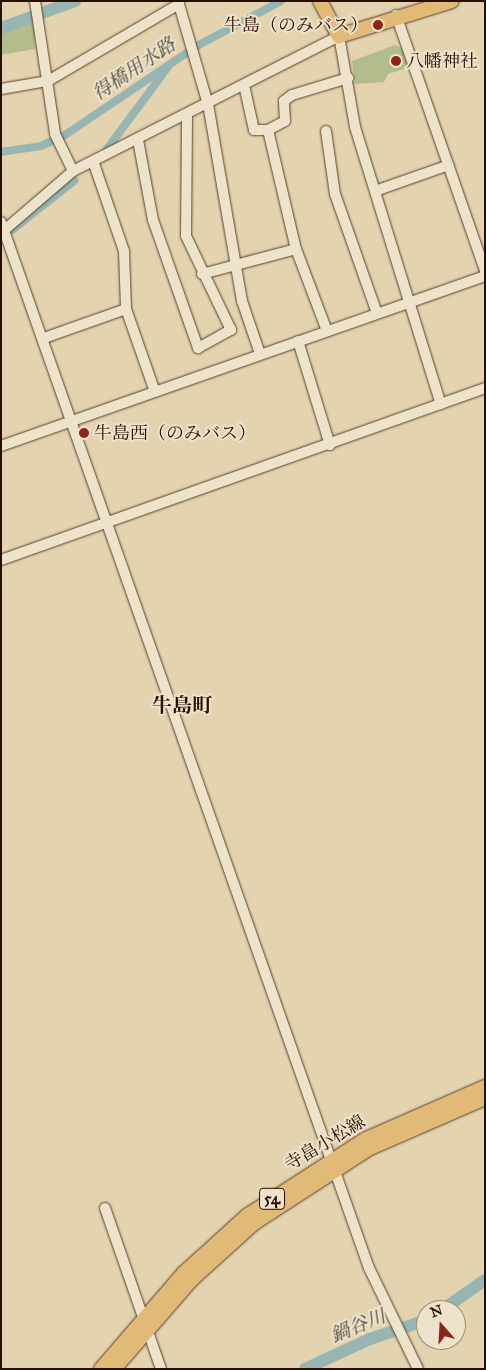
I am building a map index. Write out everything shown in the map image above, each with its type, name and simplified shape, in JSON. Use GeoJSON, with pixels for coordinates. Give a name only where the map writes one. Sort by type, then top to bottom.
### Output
{"type":"FeatureCollection","features":[{"type":"Feature","properties":{"kind":"main road"},"geometry":{"type":"LineString","coordinates":[[320,1],[339,36],[396,15],[452,1]]}},
{"type":"Feature","properties":{"kind":"main road","name":"寺畠小松線"},"geometry":{"type":"LineString","coordinates":[[101,1369],[144,1321],[248,1215],[333,1163],[485,1087]]}},
{"type":"Feature","properties":{"kind":"main road","name":"寺畠小松線"},"geometry":{"type":"LineString","coordinates":[[333,1163],[485,1098]]}},
{"type":"Feature","properties":{"kind":"main road","name":"寺畠小松線"},"geometry":{"type":"LineString","coordinates":[[114,1369],[144,1321]]}},
{"type":"Feature","properties":{"kind":"street"},"geometry":{"type":"LineString","coordinates":[[1,89],[48,81],[178,3],[208,104],[234,265],[260,354]]}},
{"type":"Feature","properties":{"kind":"street"},"geometry":{"type":"LineString","coordinates":[[34,4],[57,139],[73,171]]}},
{"type":"Feature","properties":{"kind":"street"},"geometry":{"type":"LineString","coordinates":[[396,15],[485,271]]}},
{"type":"Feature","properties":{"kind":"street"},"geometry":{"type":"LineString","coordinates":[[418,1369],[385,1307],[282,1024],[249,917],[108,523],[74,420],[4,232],[73,171],[138,140],[339,36],[348,78],[355,127],[441,404]]}},
{"type":"Feature","properties":{"kind":"street"},"geometry":{"type":"LineString","coordinates":[[244,85],[254,130],[268,130],[285,121],[284,101],[292,95],[348,78]]}},
{"type":"Feature","properties":{"kind":"street"},"geometry":{"type":"LineString","coordinates":[[138,140],[153,220],[198,348],[231,330],[202,274],[186,236],[186,114]]}},
{"type":"Feature","properties":{"kind":"street"},"geometry":{"type":"LineString","coordinates":[[268,130],[296,248],[326,331]]}},
{"type":"Feature","properties":{"kind":"street"},"geometry":{"type":"LineString","coordinates":[[326,131],[335,194],[377,313]]}},
{"type":"Feature","properties":{"kind":"street"},"geometry":{"type":"LineString","coordinates":[[93,161],[124,251],[126,309],[156,392]]}},
{"type":"Feature","properties":{"kind":"street"},"geometry":{"type":"LineString","coordinates":[[375,191],[449,166]]}},
{"type":"Feature","properties":{"kind":"street"},"geometry":{"type":"LineString","coordinates":[[202,274],[296,248]]}},
{"type":"Feature","properties":{"kind":"street"},"geometry":{"type":"LineString","coordinates":[[1,446],[485,276]]}},
{"type":"Feature","properties":{"kind":"street"},"geometry":{"type":"LineString","coordinates":[[44,338],[126,309]]}},
{"type":"Feature","properties":{"kind":"street"},"geometry":{"type":"LineString","coordinates":[[298,342],[330,444]]}},
{"type":"Feature","properties":{"kind":"street"},"geometry":{"type":"LineString","coordinates":[[1,560],[485,388]]}},
{"type":"Feature","properties":{"kind":"street"},"geometry":{"type":"LineString","coordinates":[[105,1208],[161,1369]]}},
{"type":"Feature","properties":{"kind":"green space"},"geometry":{"type":"Polygon","coordinates":[[[34,21],[35,49],[1,55],[1,33],[34,21]]]}},
{"type":"Feature","properties":{"kind":"green space"},"geometry":{"type":"Polygon","coordinates":[[[395,45],[407,51],[411,67],[388,74],[384,82],[355,84],[352,61],[395,45]]]}},
{"type":"Feature","properties":{"kind":"waterway"},"geometry":{"type":"LineString","coordinates":[[1,28],[75,1]]}},
{"type":"Feature","properties":{"kind":"waterway","name":"得橋用水路"},"geometry":{"type":"LineString","coordinates":[[1,152],[41,146],[65,135],[197,46],[281,1]]}},
{"type":"Feature","properties":{"kind":"waterway"},"geometry":{"type":"LineString","coordinates":[[107,149],[168,67]]}},
{"type":"Feature","properties":{"kind":"waterway"},"geometry":{"type":"LineString","coordinates":[[12,230],[75,180]]}},
{"type":"Feature","properties":{"kind":"waterway","name":"鍋谷川"},"geometry":{"type":"LineString","coordinates":[[456,1300],[485,1280]]}},
{"type":"Feature","properties":{"kind":"waterway","name":"鍋谷川"},"geometry":{"type":"LineString","coordinates":[[305,1369],[370,1339],[416,1323]]}},
{"type":"Feature","properties":{"kind":"place","name":"牛島（のみバス）"},"geometry":{"type":"Point","coordinates":[378,25]}},
{"type":"Feature","properties":{"kind":"place","name":"八幡神社"},"geometry":{"type":"Point","coordinates":[396,61]}},
{"type":"Feature","properties":{"kind":"place","name":"牛島西（のみバス）"},"geometry":{"type":"Point","coordinates":[84,433]}},
{"type":"Feature","properties":{"kind":"district","name":"牛島町"},"geometry":{"type":"Point","coordinates":[182,705]}}]}
